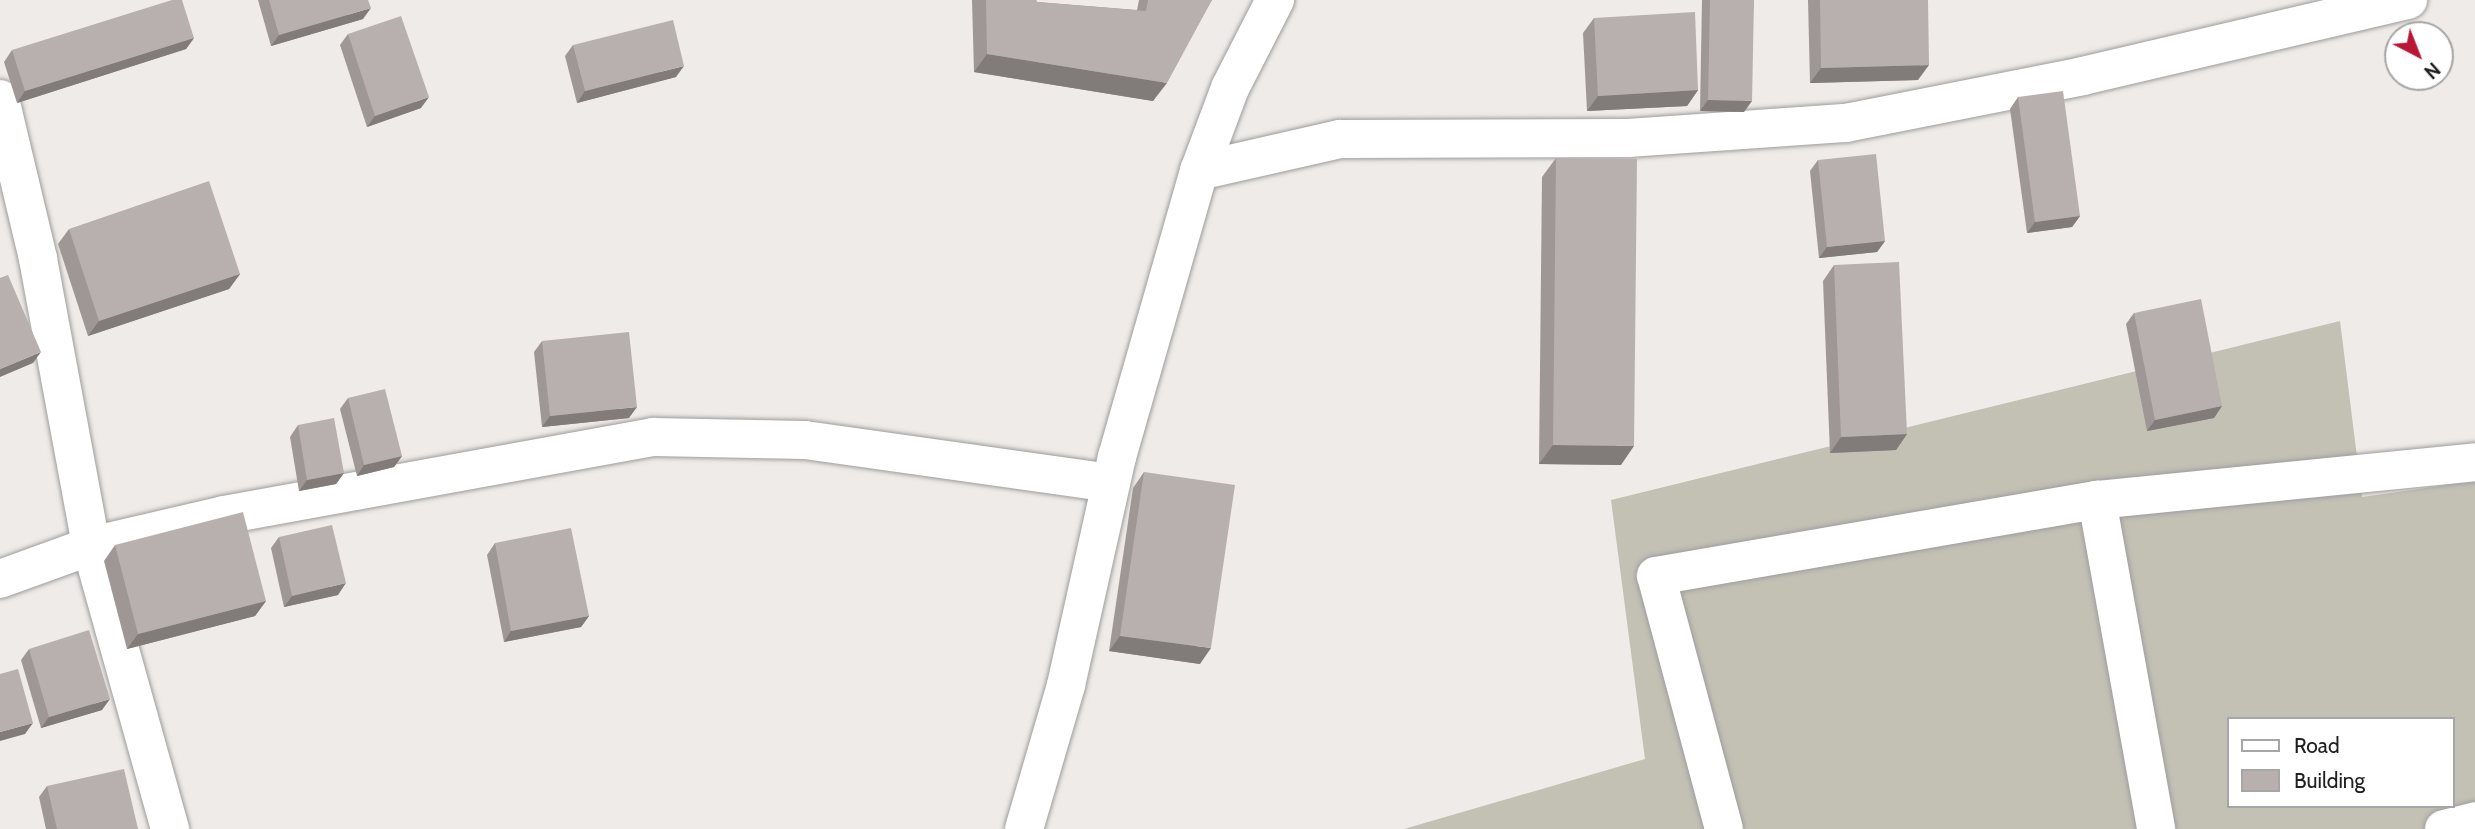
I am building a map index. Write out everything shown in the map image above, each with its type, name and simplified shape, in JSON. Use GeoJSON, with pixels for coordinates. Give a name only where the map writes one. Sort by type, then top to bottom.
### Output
{"type":"FeatureCollection","features":[{"type":"Feature","properties":{"kind":"street"},"geometry":{"type":"LineString","coordinates":[[1024,829],[1066,685],[1111,483],[1199,171],[1230,88],[1275,0]]}},
{"type":"Feature","properties":{"kind":"street"},"geometry":{"type":"LineString","coordinates":[[1199,171],[1340,139],[1629,138],[1846,123],[2070,79],[2408,0]]}},
{"type":"Feature","properties":{"kind":"street"},"geometry":{"type":"LineString","coordinates":[[0,99],[38,259],[91,546],[170,829]]}},
{"type":"Feature","properties":{"kind":"street"},"geometry":{"type":"LineString","coordinates":[[0,579],[91,546],[562,452],[697,434],[805,440],[1111,483]]}},
{"type":"Feature","properties":{"kind":"street"},"geometry":{"type":"LineString","coordinates":[[1724,829],[1656,576],[2097,500],[2475,463]]}},
{"type":"Feature","properties":{"kind":"street"},"geometry":{"type":"LineString","coordinates":[[2097,500],[2156,829]]}},
{"type":"Feature","properties":{"kind":"street"},"geometry":{"type":"LineString","coordinates":[[2444,829],[2475,821]]}},
{"type":"Feature","properties":{"kind":"shaded area"},"geometry":{"type":"Polygon","coordinates":[[[2340,321],[2362,497],[2475,481],[2475,829],[1404,829],[1645,759],[1611,500],[2340,321]]]}},
{"type":"Feature","properties":{"kind":"building"},"geometry":{"type":"Polygon","coordinates":[[[172,0],[182,0],[194,38],[25,91],[12,50],[172,0]]]}},
{"type":"Feature","properties":{"kind":"building"},"geometry":{"type":"Polygon","coordinates":[[[269,0],[368,0],[371,8],[279,35],[269,0]]]}},
{"type":"Feature","properties":{"kind":"building"},"geometry":{"type":"Polygon","coordinates":[[[986,0],[1036,0],[1146,11],[1148,0],[1212,0],[1167,83],[987,54],[986,0]]]}},
{"type":"Feature","properties":{"kind":"building"},"geometry":{"type":"Polygon","coordinates":[[[1710,0],[1754,0],[1752,101],[1708,100],[1710,0]]]}},
{"type":"Feature","properties":{"kind":"building"},"geometry":{"type":"Polygon","coordinates":[[[1820,0],[1928,0],[1929,65],[1821,68],[1820,0]]]}},
{"type":"Feature","properties":{"kind":"building"},"geometry":{"type":"Polygon","coordinates":[[[1695,12],[1698,90],[1598,96],[1594,18],[1695,12]]]}},
{"type":"Feature","properties":{"kind":"building"},"geometry":{"type":"Polygon","coordinates":[[[401,16],[429,97],[375,116],[348,34],[401,16]]]}},
{"type":"Feature","properties":{"kind":"building"},"geometry":{"type":"Polygon","coordinates":[[[673,20],[684,66],[585,91],[573,45],[673,20]]]}},
{"type":"Feature","properties":{"kind":"building"},"geometry":{"type":"Polygon","coordinates":[[[2063,91],[2080,216],[2035,222],[2018,97],[2063,91]]]}},
{"type":"Feature","properties":{"kind":"building"},"geometry":{"type":"Polygon","coordinates":[[[1876,154],[1885,241],[1827,247],[1818,160],[1876,154]]]}},
{"type":"Feature","properties":{"kind":"building"},"geometry":{"type":"Polygon","coordinates":[[[1556,158],[1637,159],[1634,446],[1553,445],[1556,158]]]}},
{"type":"Feature","properties":{"kind":"building"},"geometry":{"type":"Polygon","coordinates":[[[209,181],[240,274],[99,321],[69,229],[209,181]]]}},
{"type":"Feature","properties":{"kind":"building"},"geometry":{"type":"Polygon","coordinates":[[[1899,262],[1907,434],[1841,437],[1834,265],[1899,262]]]}},
{"type":"Feature","properties":{"kind":"building"},"geometry":{"type":"Polygon","coordinates":[[[8,275],[41,352],[0,369],[0,278],[8,275]]]}},
{"type":"Feature","properties":{"kind":"building"},"geometry":{"type":"Polygon","coordinates":[[[2201,299],[2222,406],[2155,420],[2134,313],[2201,299]]]}},
{"type":"Feature","properties":{"kind":"building"},"geometry":{"type":"Polygon","coordinates":[[[629,332],[637,407],[550,416],[542,341],[629,332]]]}},
{"type":"Feature","properties":{"kind":"building"},"geometry":{"type":"Polygon","coordinates":[[[385,389],[402,456],[364,465],[348,398],[385,389]]]}},
{"type":"Feature","properties":{"kind":"building"},"geometry":{"type":"Polygon","coordinates":[[[334,418],[344,473],[307,480],[298,425],[334,418]]]}},
{"type":"Feature","properties":{"kind":"building"},"geometry":{"type":"Polygon","coordinates":[[[1144,472],[1235,485],[1211,648],[1120,636],[1144,472]]]}},
{"type":"Feature","properties":{"kind":"building"},"geometry":{"type":"Polygon","coordinates":[[[243,512],[266,601],[138,634],[115,545],[243,512]]]}},
{"type":"Feature","properties":{"kind":"building"},"geometry":{"type":"Polygon","coordinates":[[[332,525],[346,583],[292,596],[279,537],[332,525]]]}},
{"type":"Feature","properties":{"kind":"building"},"geometry":{"type":"Polygon","coordinates":[[[571,528],[589,616],[511,631],[495,543],[571,528]]]}},
{"type":"Feature","properties":{"kind":"building"},"geometry":{"type":"Polygon","coordinates":[[[89,630],[110,699],[49,717],[29,649],[89,630]]]}},
{"type":"Feature","properties":{"kind":"building"},"geometry":{"type":"Polygon","coordinates":[[[18,669],[33,723],[0,732],[0,674],[18,669]]]}},
{"type":"Feature","properties":{"kind":"building"},"geometry":{"type":"Polygon","coordinates":[[[124,769],[138,829],[57,829],[47,786],[124,769]]]}}]}
